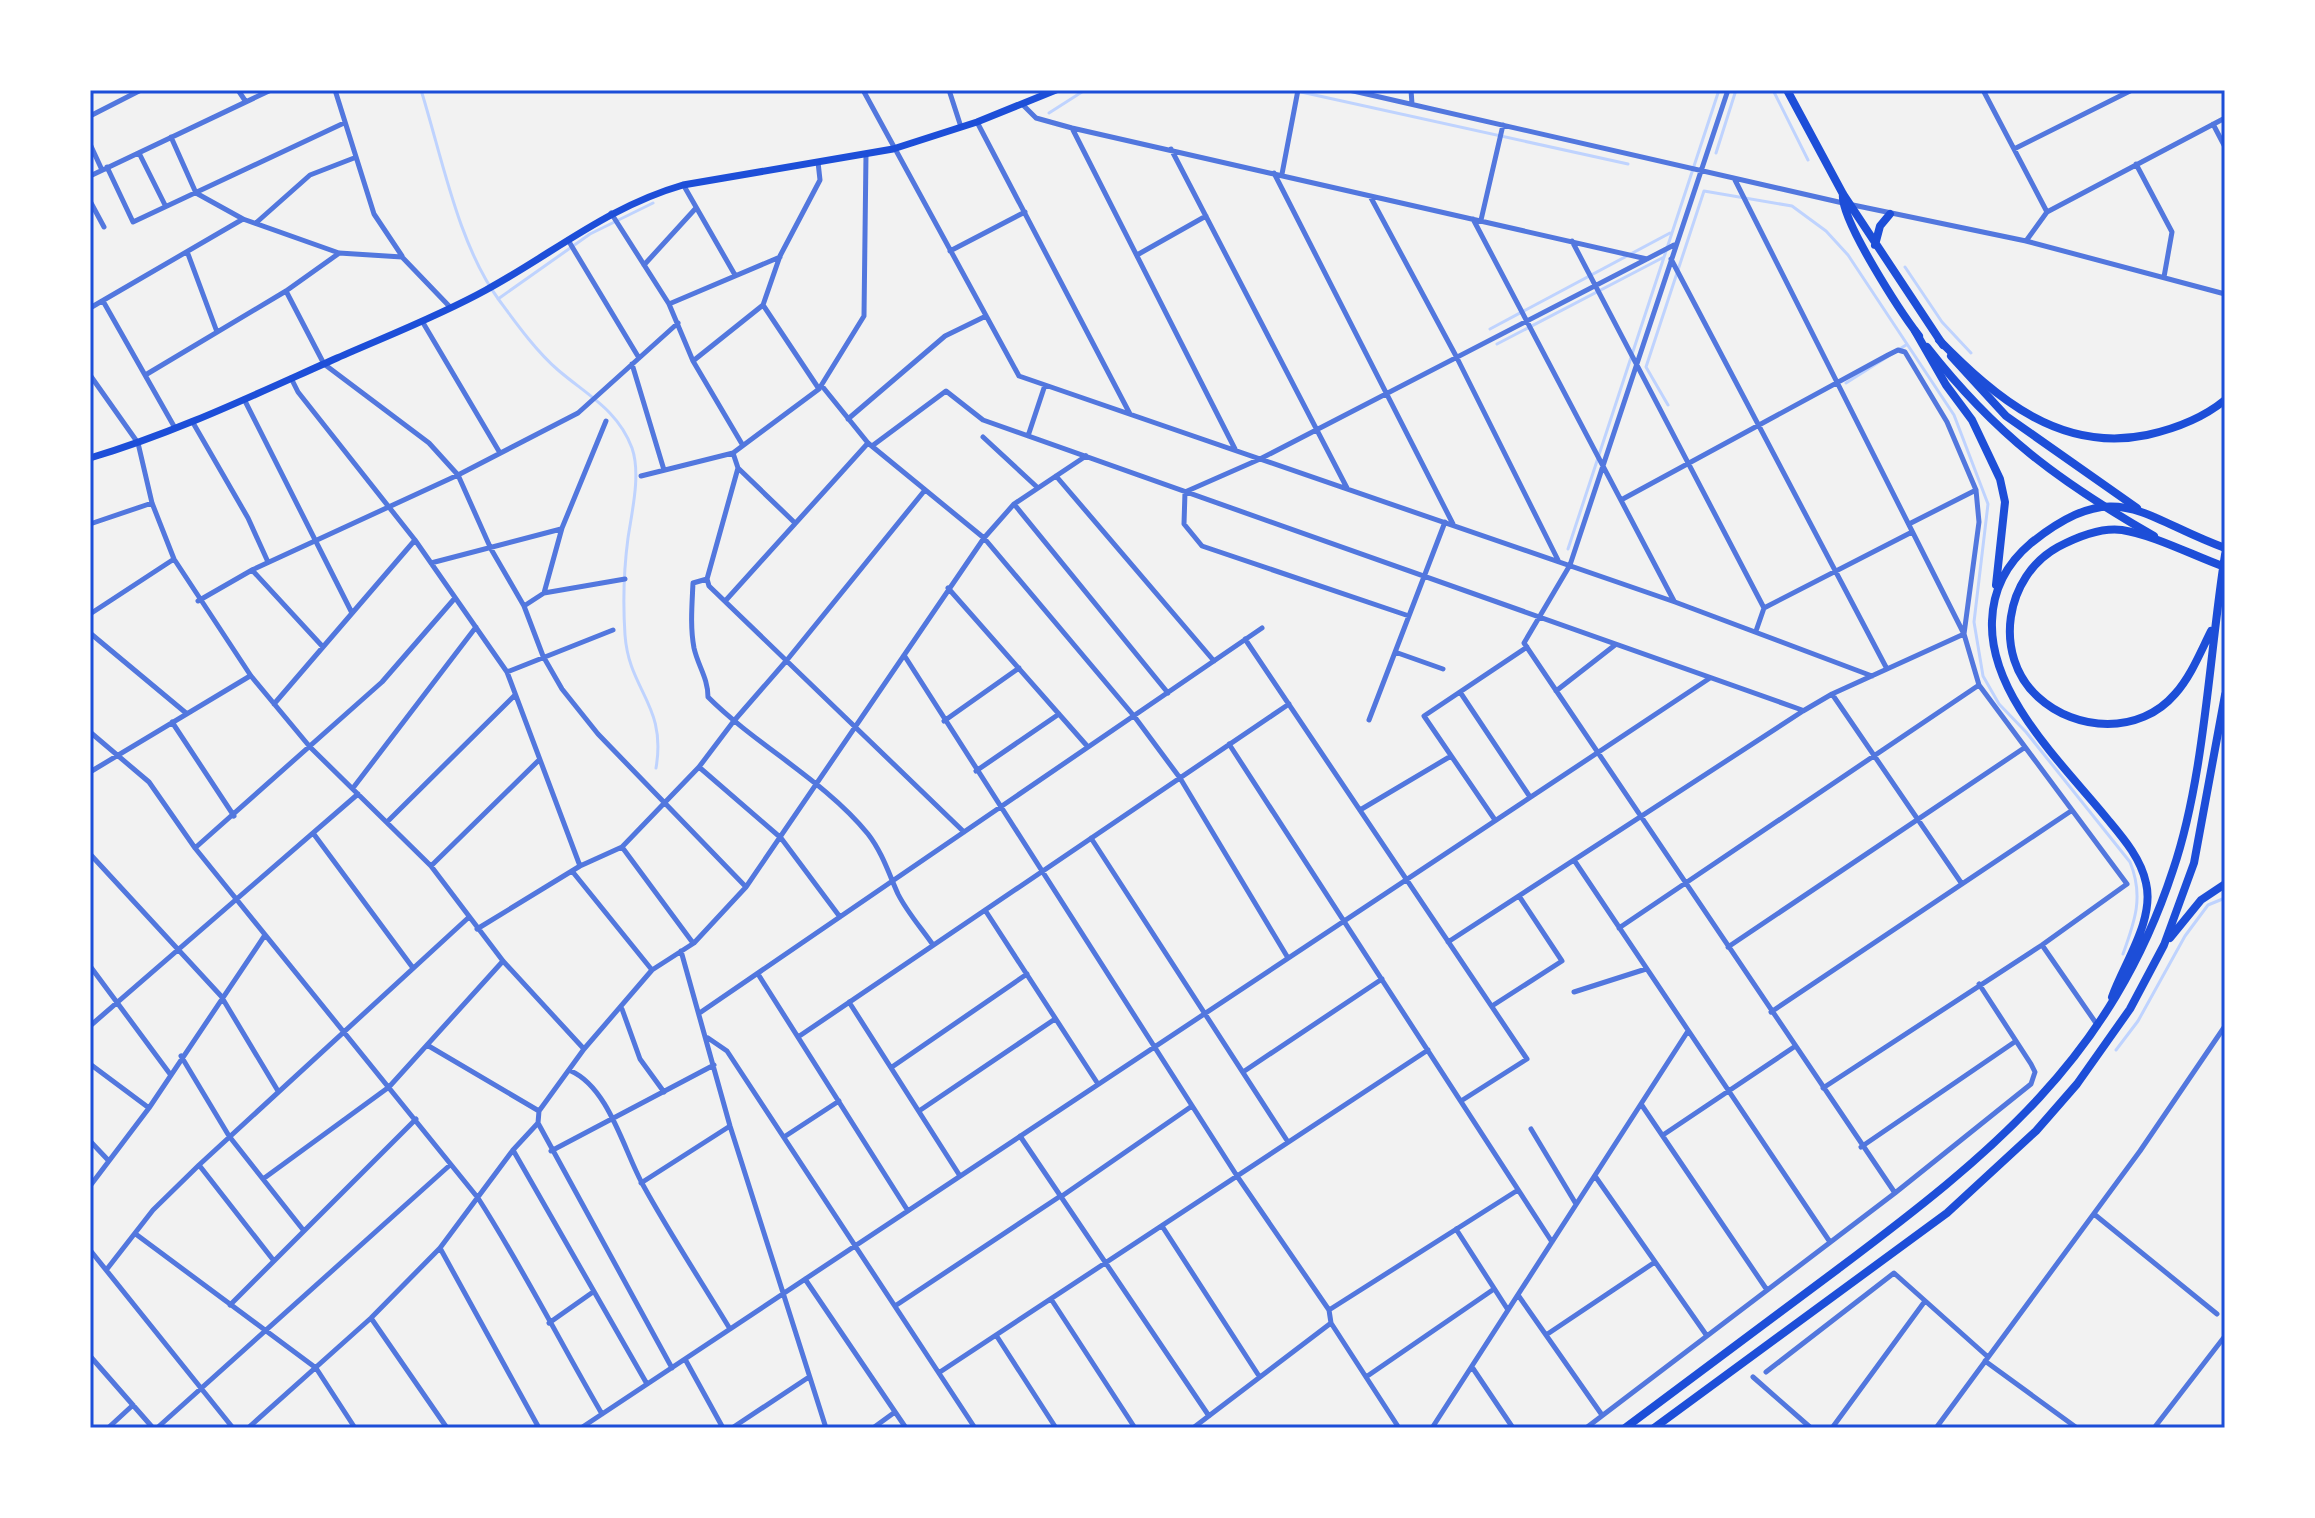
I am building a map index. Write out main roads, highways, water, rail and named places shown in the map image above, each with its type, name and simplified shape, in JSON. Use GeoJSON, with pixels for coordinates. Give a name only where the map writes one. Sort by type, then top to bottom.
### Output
{"type":"FeatureCollection","features":[{"type":"Feature","properties":{"kind":"main road"},"geometry":{"type":"LineString","coordinates":[[90,458],[192,421],[485,291],[611,212],[683,185],[893,149],[961,128],[1056,90]]}},
{"type":"Feature","properties":{"kind":"main road"},"geometry":{"type":"LineString","coordinates":[[1787,90],[1845,200],[1970,381],[2006,416],[2137,508],[2186,534],[2225,548]]}},
{"type":"Feature","properties":{"kind":"main road"},"geometry":{"type":"LineString","coordinates":[[1845,200],[1868,257],[1946,385],[1972,420],[2000,479],[2005,502],[1992,644],[2008,690],[2127,843],[2147,884],[2148,905],[2140,931],[2102,1023]]}},
{"type":"Feature","properties":{"kind":"main road"},"geometry":{"type":"LineString","coordinates":[[1875,246],[1880,226],[1890,214]]}},
{"type":"Feature","properties":{"kind":"main road"},"geometry":{"type":"LineString","coordinates":[[1915,331],[1951,377],[2017,446],[2101,506],[2178,550]]}},
{"type":"Feature","properties":{"kind":"main road"},"geometry":{"type":"LineString","coordinates":[[1939,340],[1985,387],[2044,424],[2080,437],[2110,439],[2162,431],[2189,422],[2225,400]]}},
{"type":"Feature","properties":{"kind":"main road"},"geometry":{"type":"LineString","coordinates":[[1996,589],[2012,563],[2032,543],[2085,511],[2101,506],[2137,508]]}},
{"type":"Feature","properties":{"kind":"main road"},"geometry":{"type":"LineString","coordinates":[[2214,623],[2189,675],[2174,696],[2155,712],[2125,723],[2096,725],[2065,716],[2037,696],[2016,663],[2008,624],[2017,591],[2033,565],[2050,551],[2096,531],[2122,530],[2225,567]]}},
{"type":"Feature","properties":{"kind":"main road"},"geometry":{"type":"LineString","coordinates":[[1625,1428],[1935,1196],[2029,1112],[2102,1023],[2151,928],[2189,816],[2225,555]]}},
{"type":"Feature","properties":{"kind":"main road"},"geometry":{"type":"LineString","coordinates":[[1654,1428],[1988,1179],[2077,1084],[2130,1009],[2164,945],[2194,863],[2225,695]]}},
{"type":"Feature","properties":{"kind":"main road"},"geometry":{"type":"LineString","coordinates":[[2164,945],[2201,900],[2225,884]]}},
{"type":"Feature","properties":{"kind":"waterway"},"geometry":{"type":"LineString","coordinates":[[421,90],[452,199],[485,278],[534,346],[610,413],[632,448],[636,481],[626,562],[625,635],[633,671],[656,729],[656,768]]}},
{"type":"Feature","properties":{"kind":"waterway"},"geometry":{"type":"LineString","coordinates":[[1049,113],[1085,90]]}},
{"type":"Feature","properties":{"kind":"waterway"},"geometry":{"type":"LineString","coordinates":[[1292,90],[1628,164]]}},
{"type":"Feature","properties":{"kind":"waterway"},"geometry":{"type":"LineString","coordinates":[[1568,549],[1719,90]]}},
{"type":"Feature","properties":{"kind":"waterway"},"geometry":{"type":"LineString","coordinates":[[1716,153],[1736,90]]}},
{"type":"Feature","properties":{"kind":"waterway"},"geometry":{"type":"LineString","coordinates":[[1773,90],[1808,160]]}},
{"type":"Feature","properties":{"kind":"waterway"},"geometry":{"type":"LineString","coordinates":[[1668,405],[1646,367],[1704,191],[1792,206],[1826,231],[1848,255],[1954,415],[1988,504],[1974,622],[1983,676],[1999,704],[2026,732],[2130,862],[2137,897],[2123,954]]}},
{"type":"Feature","properties":{"kind":"waterway"},"geometry":{"type":"LineString","coordinates":[[498,299],[590,234],[653,203]]}},
{"type":"Feature","properties":{"kind":"waterway"},"geometry":{"type":"LineString","coordinates":[[1490,329],[1670,233]]}},
{"type":"Feature","properties":{"kind":"waterway"},"geometry":{"type":"LineString","coordinates":[[1497,344],[1664,257]]}},
{"type":"Feature","properties":{"kind":"waterway"},"geometry":{"type":"LineString","coordinates":[[1905,267],[1942,322],[1971,353]]}},
{"type":"Feature","properties":{"kind":"waterway"},"geometry":{"type":"LineString","coordinates":[[1846,383],[1906,345]]}},
{"type":"Feature","properties":{"kind":"waterway"},"geometry":{"type":"LineString","coordinates":[[2116,1050],[2138,1021],[2185,936],[2208,905],[2225,898]]}}]}
